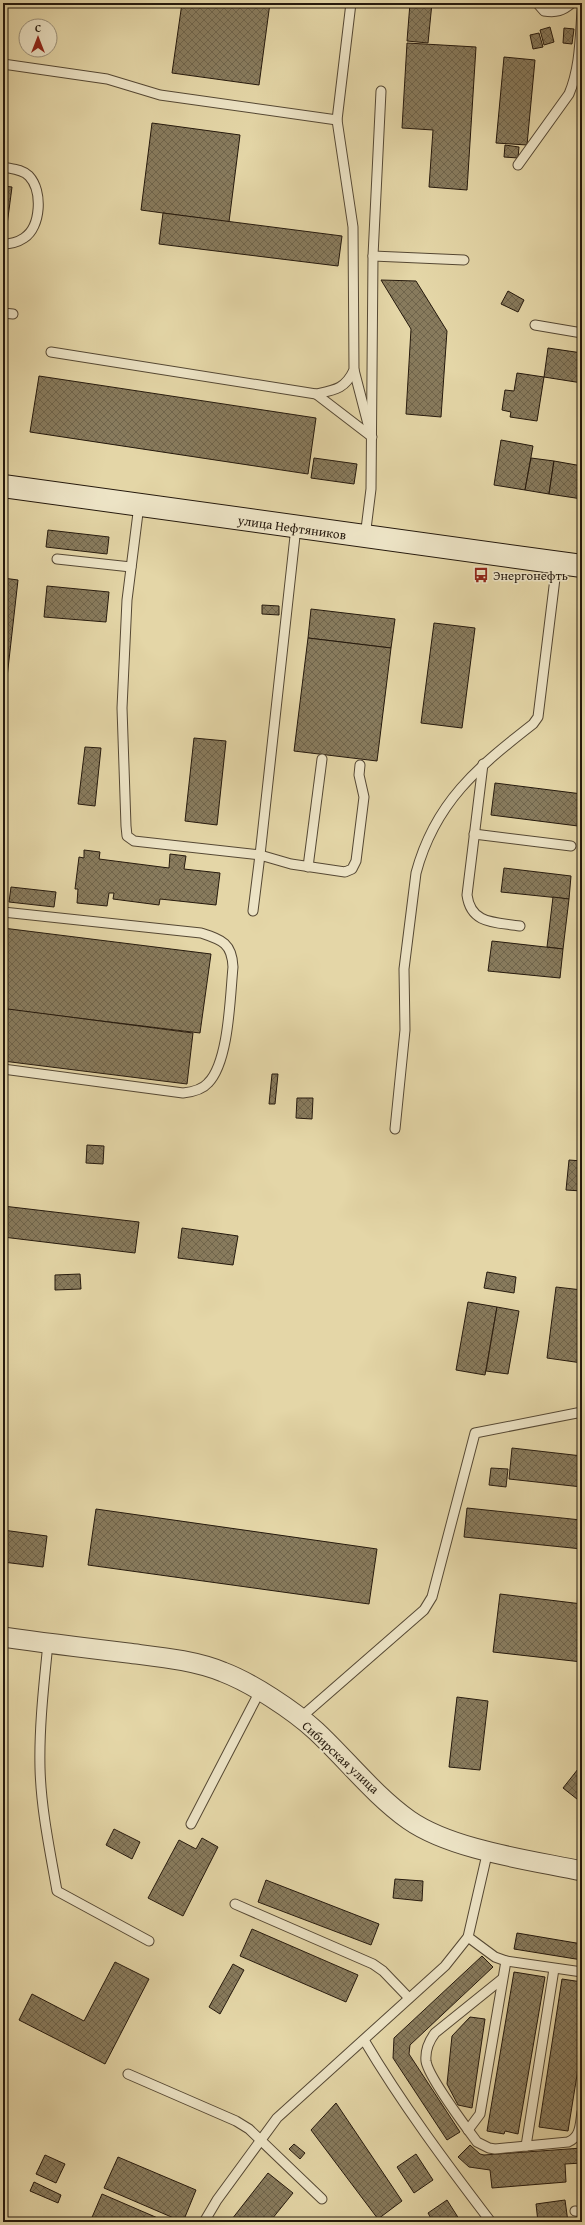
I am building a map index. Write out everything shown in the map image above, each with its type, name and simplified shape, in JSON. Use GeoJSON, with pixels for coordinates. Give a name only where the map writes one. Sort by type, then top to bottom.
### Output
{"type":"FeatureCollection","features":[{"type":"Feature","properties":{"kind":"street","name":"улица Нефтяников"},"geometry":{"type":"LineString","coordinates":[[3,486],[582,566]]}},
{"type":"Feature","properties":{"kind":"street","name":"Сибирская улица"},"geometry":{"type":"LineString","coordinates":[[3,1637],[190,1663],[222,1671],[260,1692],[314,1730],[410,1820],[451,1840],[488,1850],[582,1869]]}},
{"type":"Feature","properties":{"kind":"lane"},"geometry":{"type":"LineString","coordinates":[[351,3],[337,120],[354,227],[354,370],[372,437]]}},
{"type":"Feature","properties":{"kind":"lane"},"geometry":{"type":"LineString","coordinates":[[537,3],[544,11],[550,12],[564,10],[572,3]]}},
{"type":"Feature","properties":{"kind":"lane"},"geometry":{"type":"LineString","coordinates":[[518,165],[569,94],[574,82],[578,68],[582,11]]}},
{"type":"Feature","properties":{"kind":"lane"},"geometry":{"type":"LineString","coordinates":[[3,64],[107,78],[160,95],[337,120]]}},
{"type":"Feature","properties":{"kind":"lane"},"geometry":{"type":"LineString","coordinates":[[365,537],[371,489],[373,256],[381,91]]}},
{"type":"Feature","properties":{"kind":"lane"},"geometry":{"type":"LineString","coordinates":[[3,168],[19,170],[29,176],[35,186],[38,200],[32,230],[24,238],[3,244]]}},
{"type":"Feature","properties":{"kind":"lane"},"geometry":{"type":"LineString","coordinates":[[373,256],[464,260]]}},
{"type":"Feature","properties":{"kind":"lane"},"geometry":{"type":"LineString","coordinates":[[3,312],[13,314]]}},
{"type":"Feature","properties":{"kind":"lane"},"geometry":{"type":"LineString","coordinates":[[535,325],[582,333]]}},
{"type":"Feature","properties":{"kind":"lane"},"geometry":{"type":"LineString","coordinates":[[51,352],[316,394],[332,391],[348,383],[354,370]]}},
{"type":"Feature","properties":{"kind":"lane"},"geometry":{"type":"LineString","coordinates":[[316,394],[372,437]]}},
{"type":"Feature","properties":{"kind":"lane"},"geometry":{"type":"LineString","coordinates":[[139,505],[126,619],[122,708],[127,836],[134,841],[260,855],[291,864],[345,872],[352,869],[356,861],[364,797],[359,775],[360,765]]}},
{"type":"Feature","properties":{"kind":"lane"},"geometry":{"type":"LineString","coordinates":[[253,911],[296,527]]}},
{"type":"Feature","properties":{"kind":"lane"},"geometry":{"type":"LineString","coordinates":[[57,559],[131,567]]}},
{"type":"Feature","properties":{"kind":"lane"},"geometry":{"type":"LineString","coordinates":[[395,1129],[405,1030],[404,969],[416,873],[428,839],[439,818],[466,781],[483,764],[533,724],[538,717],[558,562]]}},
{"type":"Feature","properties":{"kind":"lane"},"geometry":{"type":"LineString","coordinates":[[308,867],[322,759]]}},
{"type":"Feature","properties":{"kind":"lane"},"geometry":{"type":"LineString","coordinates":[[483,764],[467,896],[468,906],[473,913],[482,920],[520,926]]}},
{"type":"Feature","properties":{"kind":"lane"},"geometry":{"type":"LineString","coordinates":[[474,834],[571,846]]}},
{"type":"Feature","properties":{"kind":"lane"},"geometry":{"type":"LineString","coordinates":[[3,912],[201,933],[218,939],[227,945],[233,957],[233,967],[225,1040],[221,1060],[208,1083],[195,1091],[183,1094],[3,1069]]}},
{"type":"Feature","properties":{"kind":"lane"},"geometry":{"type":"LineString","coordinates":[[300,1719],[424,1610],[432,1597],[475,1432],[582,1412]]}},
{"type":"Feature","properties":{"kind":"lane"},"geometry":{"type":"LineString","coordinates":[[48,1643],[40,1726],[40,1768],[44,1812],[57,1891],[149,1941]]}},
{"type":"Feature","properties":{"kind":"lane"},"geometry":{"type":"LineString","coordinates":[[191,1824],[260,1692]]}},
{"type":"Feature","properties":{"kind":"lane"},"geometry":{"type":"LineString","coordinates":[[204,2222],[217,2200],[260,2140],[292,2102],[364,2040],[445,1966],[468,1937],[488,1850]]}},
{"type":"Feature","properties":{"kind":"lane"},"geometry":{"type":"LineString","coordinates":[[235,1904],[373,1964],[383,1971],[409,1998]]}},
{"type":"Feature","properties":{"kind":"lane"},"geometry":{"type":"LineString","coordinates":[[468,1937],[495,1957],[506,1961],[582,1972]]}},
{"type":"Feature","properties":{"kind":"lane"},"geometry":{"type":"LineString","coordinates":[[468,2130],[480,2114],[506,1961]]}},
{"type":"Feature","properties":{"kind":"lane"},"geometry":{"type":"LineString","coordinates":[[526,2146],[554,1969]]}},
{"type":"Feature","properties":{"kind":"lane"},"geometry":{"type":"LineString","coordinates":[[502,1979],[435,2033],[429,2042],[426,2051],[429,2070],[477,2142],[489,2148],[526,2146],[574,2140],[580,2130],[582,2112]]}},
{"type":"Feature","properties":{"kind":"lane"},"geometry":{"type":"LineString","coordinates":[[364,2040],[391,2086],[437,2152],[491,2222]]}},
{"type":"Feature","properties":{"kind":"lane"},"geometry":{"type":"LineString","coordinates":[[128,2074],[236,2121],[249,2129],[322,2199]]}},
{"type":"Feature","properties":{"kind":"building"},"geometry":{"type":"Polygon","coordinates":[[[182,3],[270,3],[259,85],[172,73],[182,3]]]}},
{"type":"Feature","properties":{"kind":"building"},"geometry":{"type":"Polygon","coordinates":[[[410,3],[432,3],[428,43],[407,41],[410,3]]]}},
{"type":"Feature","properties":{"kind":"building"},"geometry":{"type":"Polygon","coordinates":[[[550,27],[554,42],[544,45],[540,30],[550,27]]]}},
{"type":"Feature","properties":{"kind":"building"},"geometry":{"type":"Polygon","coordinates":[[[564,28],[574,29],[572,44],[563,43],[564,28]]]}},
{"type":"Feature","properties":{"kind":"building"},"geometry":{"type":"Polygon","coordinates":[[[539,33],[543,47],[533,49],[530,35],[539,33]]]}},
{"type":"Feature","properties":{"kind":"building"},"geometry":{"type":"Polygon","coordinates":[[[407,43],[476,47],[467,190],[429,187],[433,130],[402,128],[407,43]]]}},
{"type":"Feature","properties":{"kind":"building"},"geometry":{"type":"Polygon","coordinates":[[[504,57],[535,60],[527,145],[496,143],[504,57]]]}},
{"type":"Feature","properties":{"kind":"building"},"geometry":{"type":"Polygon","coordinates":[[[152,123],[240,135],[229,222],[141,210],[152,123]]]}},
{"type":"Feature","properties":{"kind":"building"},"geometry":{"type":"Polygon","coordinates":[[[505,145],[519,147],[518,158],[504,157],[505,145]]]}},
{"type":"Feature","properties":{"kind":"building"},"geometry":{"type":"Polygon","coordinates":[[[3,186],[12,187],[7,225],[3,225],[3,186]]]}},
{"type":"Feature","properties":{"kind":"building"},"geometry":{"type":"Polygon","coordinates":[[[163,213],[342,236],[338,266],[159,244],[163,213]]]}},
{"type":"Feature","properties":{"kind":"building"},"geometry":{"type":"Polygon","coordinates":[[[381,280],[416,281],[447,331],[441,417],[406,414],[411,329],[381,280]]]}},
{"type":"Feature","properties":{"kind":"building"},"geometry":{"type":"Polygon","coordinates":[[[508,291],[524,300],[518,312],[501,304],[508,291]]]}},
{"type":"Feature","properties":{"kind":"building"},"geometry":{"type":"Polygon","coordinates":[[[548,348],[582,353],[582,383],[544,377],[548,348]]]}},
{"type":"Feature","properties":{"kind":"building"},"geometry":{"type":"Polygon","coordinates":[[[3,349],[7,350],[3,378],[3,349]]]}},
{"type":"Feature","properties":{"kind":"building"},"geometry":{"type":"Polygon","coordinates":[[[517,373],[544,377],[537,421],[510,417],[511,412],[502,410],[505,390],[514,391],[517,373]]]}},
{"type":"Feature","properties":{"kind":"building"},"geometry":{"type":"Polygon","coordinates":[[[39,376],[316,418],[308,474],[30,432],[39,376]]]}},
{"type":"Feature","properties":{"kind":"building"},"geometry":{"type":"Polygon","coordinates":[[[501,440],[533,446],[525,490],[494,485],[501,440]]]}},
{"type":"Feature","properties":{"kind":"building"},"geometry":{"type":"Polygon","coordinates":[[[314,458],[357,464],[354,484],[311,478],[314,458]]]}},
{"type":"Feature","properties":{"kind":"building"},"geometry":{"type":"Polygon","coordinates":[[[531,458],[554,461],[549,494],[525,490],[531,458]]]}},
{"type":"Feature","properties":{"kind":"building"},"geometry":{"type":"Polygon","coordinates":[[[554,461],[582,466],[582,499],[549,494],[554,461]]]}},
{"type":"Feature","properties":{"kind":"building"},"geometry":{"type":"Polygon","coordinates":[[[48,530],[109,537],[107,554],[46,547],[48,530]]]}},
{"type":"Feature","properties":{"kind":"building"},"geometry":{"type":"Polygon","coordinates":[[[3,578],[18,580],[3,713],[3,578]]]}},
{"type":"Feature","properties":{"kind":"building"},"geometry":{"type":"Polygon","coordinates":[[[47,586],[109,592],[106,622],[44,617],[47,586]]]}},
{"type":"Feature","properties":{"kind":"building"},"geometry":{"type":"Polygon","coordinates":[[[262,605],[279,606],[279,615],[262,614],[262,605]]]}},
{"type":"Feature","properties":{"kind":"building"},"geometry":{"type":"Polygon","coordinates":[[[311,609],[395,619],[391,648],[308,638],[311,609]]]}},
{"type":"Feature","properties":{"kind":"building"},"geometry":{"type":"Polygon","coordinates":[[[434,623],[475,628],[462,728],[421,723],[434,623]]]}},
{"type":"Feature","properties":{"kind":"building"},"geometry":{"type":"Polygon","coordinates":[[[308,638],[391,648],[377,761],[294,751],[308,638]]]}},
{"type":"Feature","properties":{"kind":"building"},"geometry":{"type":"Polygon","coordinates":[[[194,738],[226,741],[217,825],[185,821],[194,738]]]}},
{"type":"Feature","properties":{"kind":"building"},"geometry":{"type":"Polygon","coordinates":[[[85,747],[101,748],[95,806],[78,804],[85,747]]]}},
{"type":"Feature","properties":{"kind":"building"},"geometry":{"type":"Polygon","coordinates":[[[495,783],[582,794],[578,826],[491,815],[495,783]]]}},
{"type":"Feature","properties":{"kind":"building"},"geometry":{"type":"Polygon","coordinates":[[[84,850],[100,852],[99,859],[169,868],[170,854],[186,856],[184,869],[220,873],[216,905],[160,899],[159,905],[113,899],[114,893],[109,893],[107,906],[77,903],[78,889],[75,889],[79,857],[84,858],[84,850]]]}},
{"type":"Feature","properties":{"kind":"building"},"geometry":{"type":"Polygon","coordinates":[[[504,868],[571,876],[569,899],[501,892],[504,868]]]}},
{"type":"Feature","properties":{"kind":"building"},"geometry":{"type":"Polygon","coordinates":[[[11,887],[56,892],[54,907],[9,902],[11,887]]]}},
{"type":"Feature","properties":{"kind":"building"},"geometry":{"type":"Polygon","coordinates":[[[553,897],[569,899],[563,949],[547,947],[553,897]]]}},
{"type":"Feature","properties":{"kind":"building"},"geometry":{"type":"Polygon","coordinates":[[[3,928],[211,954],[200,1033],[3,1009],[3,928]]]}},
{"type":"Feature","properties":{"kind":"building"},"geometry":{"type":"Polygon","coordinates":[[[492,941],[563,949],[560,978],[488,971],[492,941]]]}},
{"type":"Feature","properties":{"kind":"building"},"geometry":{"type":"Polygon","coordinates":[[[8,1009],[193,1033],[187,1084],[3,1061],[8,1009]]]}},
{"type":"Feature","properties":{"kind":"building"},"geometry":{"type":"Polygon","coordinates":[[[272,1074],[278,1074],[275,1104],[269,1104],[272,1074]]]}},
{"type":"Feature","properties":{"kind":"building"},"geometry":{"type":"Polygon","coordinates":[[[297,1098],[313,1098],[312,1119],[296,1118],[297,1098]]]}},
{"type":"Feature","properties":{"kind":"building"},"geometry":{"type":"Polygon","coordinates":[[[87,1145],[104,1146],[103,1164],[86,1163],[87,1145]]]}},
{"type":"Feature","properties":{"kind":"building"},"geometry":{"type":"Polygon","coordinates":[[[569,1160],[582,1161],[582,1191],[566,1190],[569,1160]]]}},
{"type":"Feature","properties":{"kind":"building"},"geometry":{"type":"Polygon","coordinates":[[[3,1206],[139,1222],[135,1253],[3,1237],[3,1206]]]}},
{"type":"Feature","properties":{"kind":"building"},"geometry":{"type":"Polygon","coordinates":[[[182,1228],[238,1236],[233,1265],[178,1258],[182,1228]]]}},
{"type":"Feature","properties":{"kind":"building"},"geometry":{"type":"Polygon","coordinates":[[[487,1272],[516,1277],[514,1293],[484,1288],[487,1272]]]}},
{"type":"Feature","properties":{"kind":"building"},"geometry":{"type":"Polygon","coordinates":[[[80,1274],[81,1289],[55,1290],[55,1275],[80,1274]]]}},
{"type":"Feature","properties":{"kind":"building"},"geometry":{"type":"Polygon","coordinates":[[[556,1287],[582,1290],[582,1363],[547,1358],[556,1287]]]}},
{"type":"Feature","properties":{"kind":"building"},"geometry":{"type":"Polygon","coordinates":[[[468,1302],[497,1307],[485,1375],[456,1370],[468,1302]]]}},
{"type":"Feature","properties":{"kind":"building"},"geometry":{"type":"Polygon","coordinates":[[[497,1307],[519,1311],[508,1374],[486,1371],[497,1307]]]}},
{"type":"Feature","properties":{"kind":"building"},"geometry":{"type":"Polygon","coordinates":[[[512,1448],[582,1456],[582,1487],[509,1479],[512,1448]]]}},
{"type":"Feature","properties":{"kind":"building"},"geometry":{"type":"Polygon","coordinates":[[[491,1468],[508,1469],[506,1487],[489,1485],[491,1468]]]}},
{"type":"Feature","properties":{"kind":"building"},"geometry":{"type":"Polygon","coordinates":[[[467,1508],[581,1520],[582,1508],[582,1549],[464,1537],[467,1508]]]}},
{"type":"Feature","properties":{"kind":"building"},"geometry":{"type":"Polygon","coordinates":[[[96,1509],[377,1549],[369,1604],[88,1565],[96,1509]]]}},
{"type":"Feature","properties":{"kind":"building"},"geometry":{"type":"Polygon","coordinates":[[[3,1530],[47,1536],[43,1567],[3,1562],[3,1530]]]}},
{"type":"Feature","properties":{"kind":"building"},"geometry":{"type":"Polygon","coordinates":[[[500,1594],[582,1604],[582,1662],[493,1652],[500,1594]]]}},
{"type":"Feature","properties":{"kind":"building"},"geometry":{"type":"Polygon","coordinates":[[[457,1697],[488,1701],[480,1770],[449,1767],[457,1697]]]}},
{"type":"Feature","properties":{"kind":"building"},"geometry":{"type":"Polygon","coordinates":[[[582,1764],[582,1803],[563,1788],[582,1764]]]}},
{"type":"Feature","properties":{"kind":"building"},"geometry":{"type":"Polygon","coordinates":[[[114,1829],[140,1842],[132,1859],[106,1845],[114,1829]]]}},
{"type":"Feature","properties":{"kind":"building"},"geometry":{"type":"Polygon","coordinates":[[[202,1838],[218,1847],[183,1916],[148,1898],[179,1840],[196,1849],[202,1838]]]}},
{"type":"Feature","properties":{"kind":"building"},"geometry":{"type":"Polygon","coordinates":[[[395,1879],[423,1881],[422,1901],[393,1898],[395,1879]]]}},
{"type":"Feature","properties":{"kind":"building"},"geometry":{"type":"Polygon","coordinates":[[[266,1880],[379,1924],[371,1945],[258,1902],[266,1880]]]}},
{"type":"Feature","properties":{"kind":"building"},"geometry":{"type":"Polygon","coordinates":[[[252,1929],[358,1975],[346,2002],[240,1956],[252,1929]]]}},
{"type":"Feature","properties":{"kind":"building"},"geometry":{"type":"Polygon","coordinates":[[[517,1933],[582,1944],[582,1960],[514,1949],[517,1933]]]}},
{"type":"Feature","properties":{"kind":"building"},"geometry":{"type":"Polygon","coordinates":[[[482,1956],[493,1967],[410,2045],[409,2054],[460,2132],[447,2140],[393,2058],[394,2038],[482,1956]]]}},
{"type":"Feature","properties":{"kind":"building"},"geometry":{"type":"Polygon","coordinates":[[[115,1962],[149,1979],[105,2064],[19,2020],[32,1994],[84,2021],[115,1962]]]}},
{"type":"Feature","properties":{"kind":"building"},"geometry":{"type":"Polygon","coordinates":[[[233,1964],[244,1970],[220,2014],[209,2007],[233,1964]]]}},
{"type":"Feature","properties":{"kind":"building"},"geometry":{"type":"Polygon","coordinates":[[[514,1972],[545,1977],[518,2134],[505,2131],[504,2134],[487,2131],[514,1972]]]}},
{"type":"Feature","properties":{"kind":"building"},"geometry":{"type":"Polygon","coordinates":[[[562,1979],[582,1982],[582,2044],[568,2131],[539,2127],[562,1979]]]}},
{"type":"Feature","properties":{"kind":"building"},"geometry":{"type":"Polygon","coordinates":[[[470,2017],[485,2019],[472,2108],[458,2105],[447,2084],[452,2036],[470,2017]]]}},
{"type":"Feature","properties":{"kind":"building"},"geometry":{"type":"Polygon","coordinates":[[[336,2103],[402,2201],[378,2219],[311,2130],[336,2103]]]}},
{"type":"Feature","properties":{"kind":"building"},"geometry":{"type":"Polygon","coordinates":[[[294,2144],[305,2153],[300,2159],[289,2149],[294,2144]]]}},
{"type":"Feature","properties":{"kind":"building"},"geometry":{"type":"Polygon","coordinates":[[[470,2145],[480,2154],[484,2155],[582,2148],[582,2163],[565,2164],[566,2182],[492,2188],[490,2170],[469,2167],[458,2157],[470,2145]]]}},
{"type":"Feature","properties":{"kind":"building"},"geometry":{"type":"Polygon","coordinates":[[[416,2154],[433,2180],[414,2193],[397,2167],[416,2154]]]}},
{"type":"Feature","properties":{"kind":"building"},"geometry":{"type":"Polygon","coordinates":[[[45,2155],[65,2164],[56,2183],[36,2174],[45,2155]]]}},
{"type":"Feature","properties":{"kind":"building"},"geometry":{"type":"Polygon","coordinates":[[[118,2157],[196,2190],[183,2222],[104,2188],[118,2157]]]}},
{"type":"Feature","properties":{"kind":"building"},"geometry":{"type":"Polygon","coordinates":[[[268,2173],[293,2193],[272,2219],[275,2222],[236,2222],[232,2219],[268,2173]]]}},
{"type":"Feature","properties":{"kind":"building"},"geometry":{"type":"Polygon","coordinates":[[[34,2182],[61,2195],[58,2203],[30,2191],[34,2182]]]}},
{"type":"Feature","properties":{"kind":"building"},"geometry":{"type":"Polygon","coordinates":[[[102,2194],[167,2222],[90,2222],[102,2194]]]}},
{"type":"Feature","properties":{"kind":"building"},"geometry":{"type":"Polygon","coordinates":[[[447,2200],[461,2222],[433,2222],[428,2213],[447,2200]]]}},
{"type":"Feature","properties":{"kind":"building"},"geometry":{"type":"Polygon","coordinates":[[[565,2200],[568,2222],[538,2222],[536,2204],[565,2200]]]}},
{"type":"Feature","properties":{"kind":"place","name":"Энергонефть"},"geometry":{"type":"Point","coordinates":[481,575]}}]}
